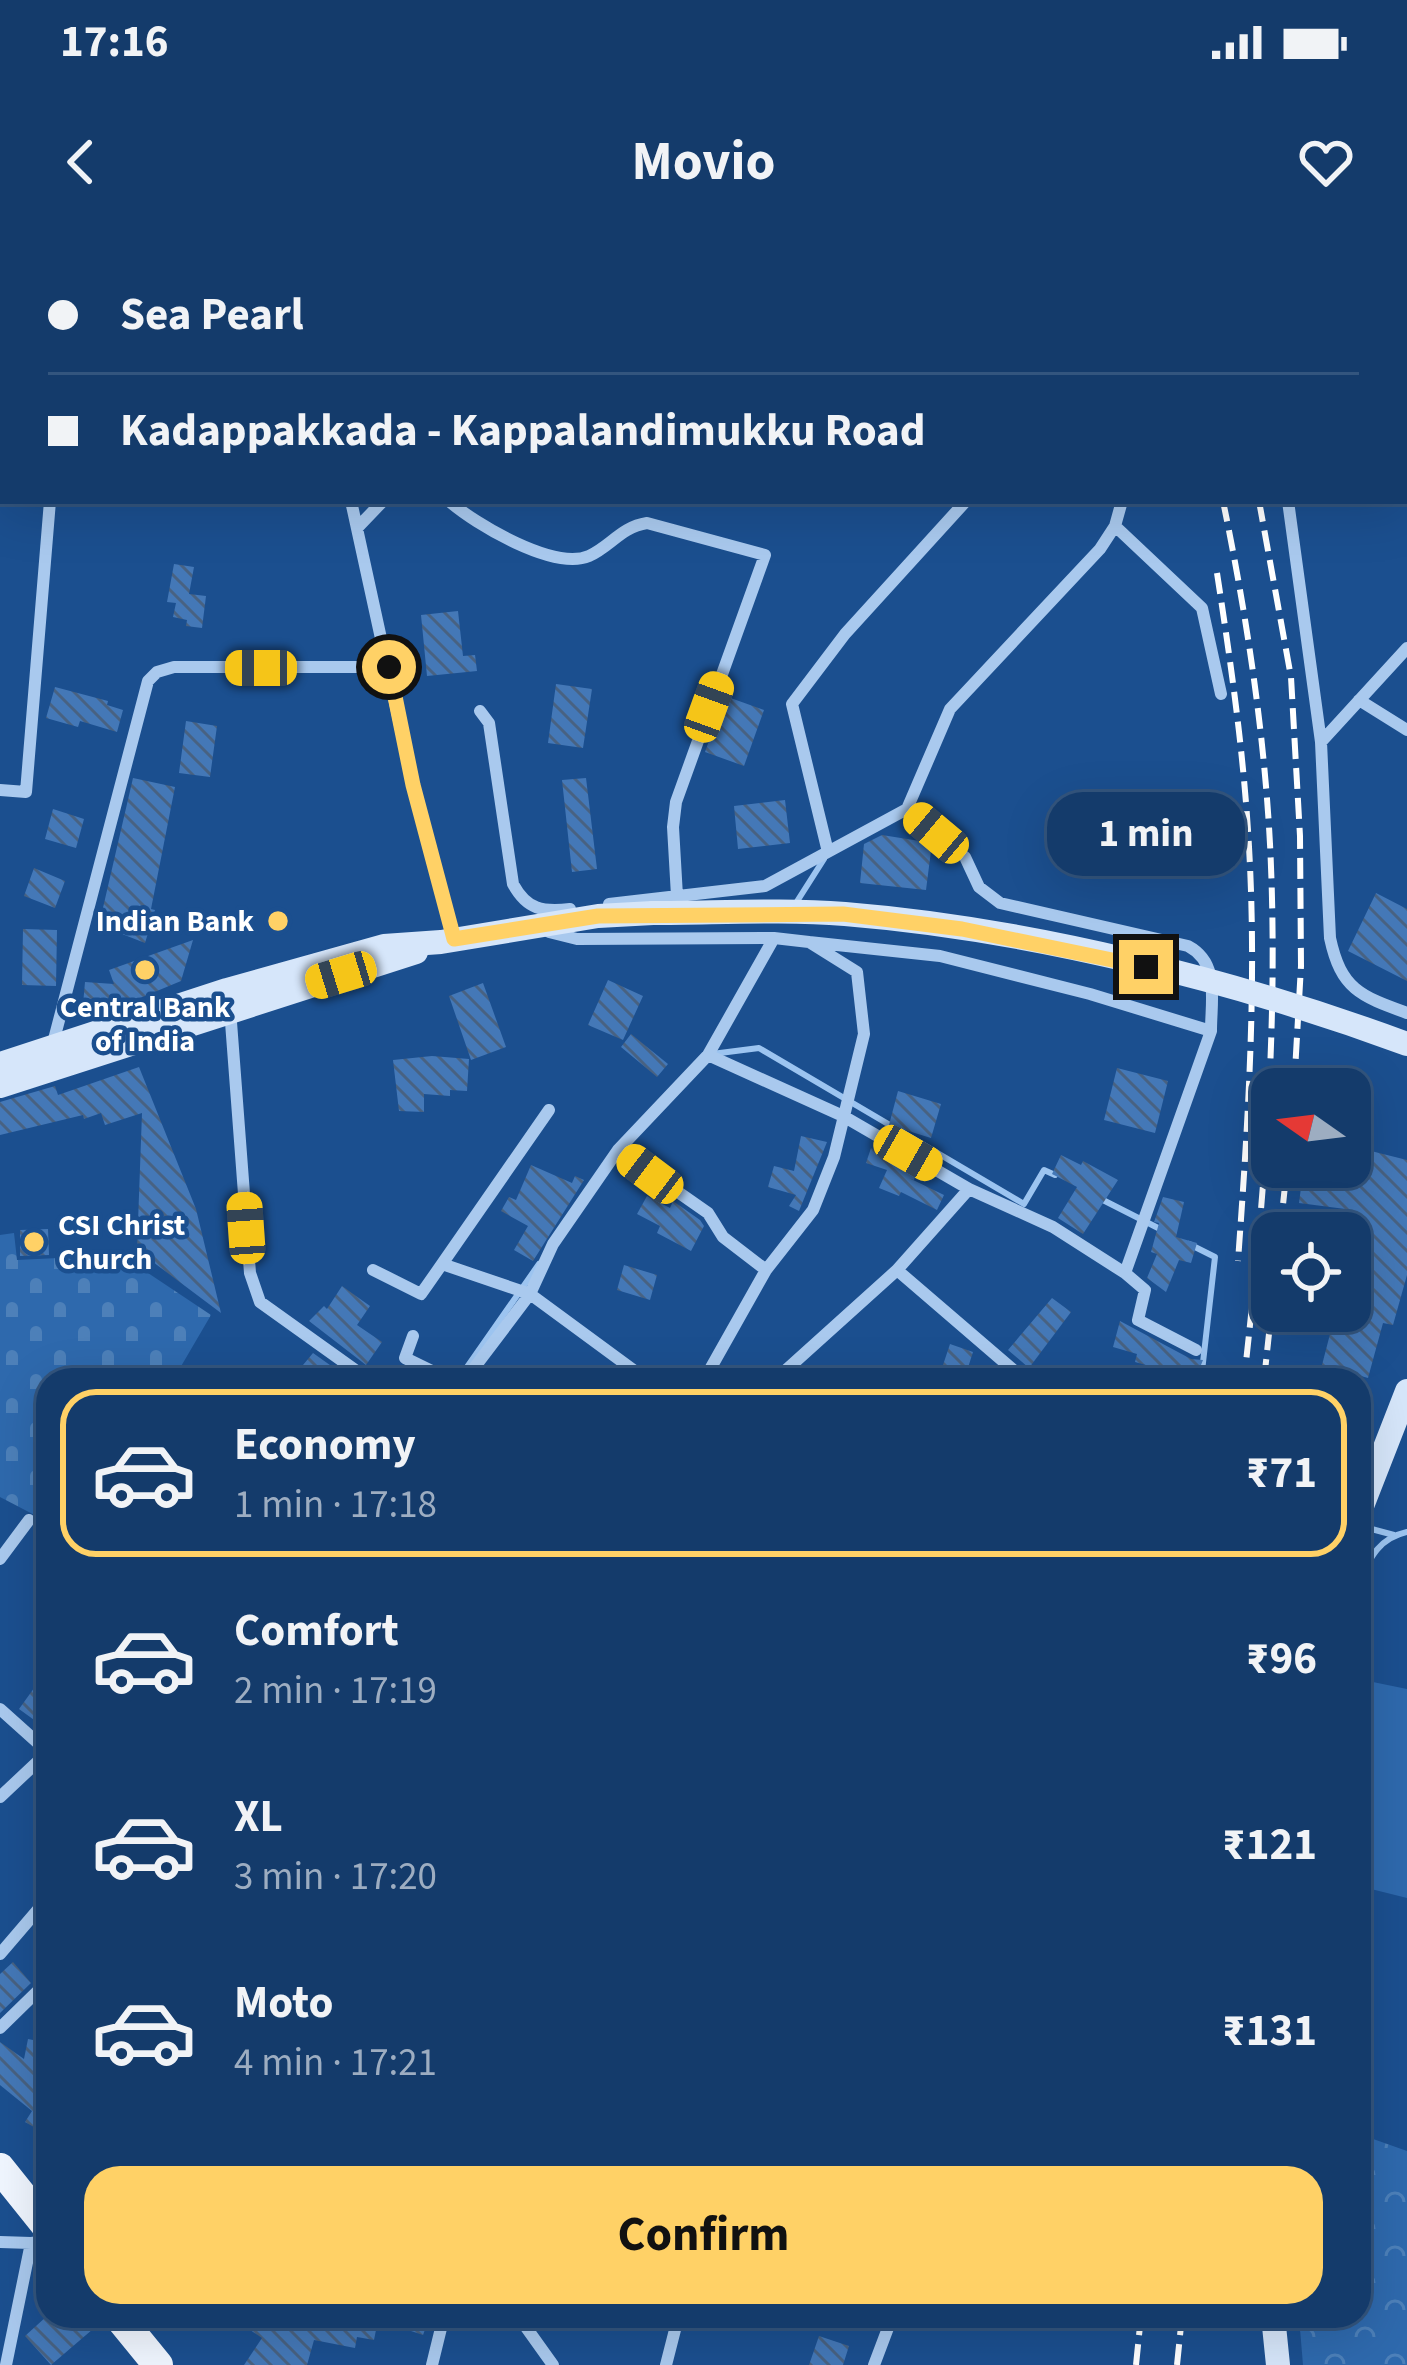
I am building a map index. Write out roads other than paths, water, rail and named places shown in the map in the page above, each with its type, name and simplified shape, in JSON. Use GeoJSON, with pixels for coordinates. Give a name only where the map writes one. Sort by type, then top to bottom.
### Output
{"type":"FeatureCollection","features":[{"type":"Feature","properties":{"kind":"main road"},"geometry":{"type":"LineString","coordinates":[[0,1086],[230,1009],[524,920],[652,913],[843,914],[962,929],[1105,956],[1309,1008],[1407,1044]]}},
{"type":"Feature","properties":{"kind":"main road"},"geometry":{"type":"LineString","coordinates":[[0,1064],[227,990],[384,946],[448,941]]}},
{"type":"Feature","properties":{"kind":"main road"},"geometry":{"type":"LineString","coordinates":[[1371,1483],[1407,1391]]}},
{"type":"Feature","properties":{"kind":"main road"},"geometry":{"type":"LineString","coordinates":[[0,2168],[36,2231]]}},
{"type":"Feature","properties":{"kind":"main road"},"geometry":{"type":"LineString","coordinates":[[128,2328],[158,2365]]}},
{"type":"Feature","properties":{"kind":"main road"},"geometry":{"type":"LineString","coordinates":[[1274,2328],[1278,2365]]}},
{"type":"Feature","properties":{"kind":"street"},"geometry":{"type":"LineString","coordinates":[[0,790],[26,792],[50,504]]}},
{"type":"Feature","properties":{"kind":"street"},"geometry":{"type":"LineString","coordinates":[[351,504],[448,941]]}},
{"type":"Feature","properties":{"kind":"street"},"geometry":{"type":"LineString","coordinates":[[358,527],[380,504]]}},
{"type":"Feature","properties":{"kind":"street"},"geometry":{"type":"LineString","coordinates":[[453,504],[475,523],[531,549],[574,560],[592,555],[632,525],[647,523],[765,555],[676,802],[677,896]]}},
{"type":"Feature","properties":{"kind":"street"},"geometry":{"type":"LineString","coordinates":[[828,852],[792,704],[845,634],[963,504]]}},
{"type":"Feature","properties":{"kind":"street"},"geometry":{"type":"LineString","coordinates":[[524,920],[550,911],[765,886],[907,809],[950,709],[1100,549],[1115,526],[1121,504]]}},
{"type":"Feature","properties":{"kind":"street"},"geometry":{"type":"LineString","coordinates":[[1288,504],[1321,742],[1330,938],[1336,964],[1345,981],[1368,999],[1407,1013]]}},
{"type":"Feature","properties":{"kind":"street"},"geometry":{"type":"LineString","coordinates":[[1115,526],[1202,608],[1221,694]]}},
{"type":"Feature","properties":{"kind":"street"},"geometry":{"type":"LineString","coordinates":[[1321,742],[1407,648]]}},
{"type":"Feature","properties":{"kind":"street"},"geometry":{"type":"LineString","coordinates":[[52,1048],[148,681],[174,667],[389,667]]}},
{"type":"Feature","properties":{"kind":"street"},"geometry":{"type":"LineString","coordinates":[[1359,700],[1407,730]]}},
{"type":"Feature","properties":{"kind":"street"},"geometry":{"type":"LineString","coordinates":[[480,711],[489,723],[513,884],[524,920]]}},
{"type":"Feature","properties":{"kind":"street"},"geometry":{"type":"LineString","coordinates":[[907,809],[965,857],[979,887],[1000,903],[1188,946],[1210,964],[1211,1031],[1125,1274]]}},
{"type":"Feature","properties":{"kind":"street"},"geometry":{"type":"LineString","coordinates":[[524,920],[577,939],[774,938],[940,956],[1211,1031]]}},
{"type":"Feature","properties":{"kind":"street"},"geometry":{"type":"LineString","coordinates":[[474,1368],[530,1294],[554,1244],[618,1150],[708,1055],[774,938]]}},
{"type":"Feature","properties":{"kind":"street"},"geometry":{"type":"LineString","coordinates":[[711,1368],[766,1270],[813,1210],[833,1157],[864,1034],[857,972],[809,942]]}},
{"type":"Feature","properties":{"kind":"street"},"geometry":{"type":"LineString","coordinates":[[230,1009],[250,1273],[260,1302],[352,1368]]}},
{"type":"Feature","properties":{"kind":"street"},"geometry":{"type":"LineString","coordinates":[[708,1055],[843,1116],[969,1189],[1053,1227],[1145,1290],[1138,1320],[1196,1350]]}},
{"type":"Feature","properties":{"kind":"street"},"geometry":{"type":"LineString","coordinates":[[373,1270],[421,1294],[549,1110]]}},
{"type":"Feature","properties":{"kind":"street"},"geometry":{"type":"LineString","coordinates":[[618,1150],[708,1213],[723,1237],[766,1270]]}},
{"type":"Feature","properties":{"kind":"street"},"geometry":{"type":"LineString","coordinates":[[789,1368],[897,1270],[969,1189]]}},
{"type":"Feature","properties":{"kind":"street"},"geometry":{"type":"LineString","coordinates":[[442,1264],[530,1294],[631,1368]]}},
{"type":"Feature","properties":{"kind":"street"},"geometry":{"type":"LineString","coordinates":[[897,1270],[1010,1368]]}},
{"type":"Feature","properties":{"kind":"street"},"geometry":{"type":"LineString","coordinates":[[413,1336],[405,1358],[425,1368]]}},
{"type":"Feature","properties":{"kind":"street"},"geometry":{"type":"LineString","coordinates":[[0,1559],[29,1520]]}},
{"type":"Feature","properties":{"kind":"street"},"geometry":{"type":"LineString","coordinates":[[0,1709],[36,1741]]}},
{"type":"Feature","properties":{"kind":"street"},"geometry":{"type":"LineString","coordinates":[[0,1797],[36,1763]]}},
{"type":"Feature","properties":{"kind":"street"},"geometry":{"type":"LineString","coordinates":[[0,1954],[36,1912]]}},
{"type":"Feature","properties":{"kind":"street"},"geometry":{"type":"LineString","coordinates":[[0,2028],[36,1993]]}},
{"type":"Feature","properties":{"kind":"street"},"geometry":{"type":"LineString","coordinates":[[0,2242],[36,2236]]}},
{"type":"Feature","properties":{"kind":"street"},"geometry":{"type":"LineString","coordinates":[[6,2365],[36,2248]]}},
{"type":"Feature","properties":{"kind":"street"},"geometry":{"type":"LineString","coordinates":[[432,2365],[442,2328]]}},
{"type":"Feature","properties":{"kind":"street"},"geometry":{"type":"LineString","coordinates":[[527,2328],[553,2365]]}},
{"type":"Feature","properties":{"kind":"street"},"geometry":{"type":"LineString","coordinates":[[666,2365],[675,2328]]}},
{"type":"Feature","properties":{"kind":"street"},"geometry":{"type":"LineString","coordinates":[[874,2365],[888,2328]]}},
{"type":"Feature","properties":{"kind":"waterway"},"geometry":{"type":"LineString","coordinates":[[796,903],[824,859]]}},
{"type":"Feature","properties":{"kind":"waterway"},"geometry":{"type":"LineString","coordinates":[[712,1054],[759,1048],[1024,1204],[1044,1170],[1055,1175]]}},
{"type":"Feature","properties":{"kind":"waterway"},"geometry":{"type":"LineString","coordinates":[[1099,1198],[1162,1230]]}},
{"type":"Feature","properties":{"kind":"waterway"},"geometry":{"type":"LineString","coordinates":[[1189,1244],[1215,1257],[1202,1368]]}},
{"type":"Feature","properties":{"kind":"waterway"},"geometry":{"type":"LineString","coordinates":[[466,1368],[539,1264]]}},
{"type":"Feature","properties":{"kind":"waterway"},"geometry":{"type":"LineString","coordinates":[[1371,1529],[1394,1535]]}},
{"type":"Feature","properties":{"kind":"waterway"},"geometry":{"type":"LineString","coordinates":[[1371,1558],[1383,1543],[1407,1532]]}},
{"type":"Feature","properties":{"kind":"railway"},"geometry":{"type":"LineString","coordinates":[[1224,504],[1259,715],[1272,911],[1268,1112],[1245,1368]]}},
{"type":"Feature","properties":{"kind":"railway"},"geometry":{"type":"LineString","coordinates":[[1260,504],[1291,677],[1300,836],[1301,966],[1295,1068]]}},
{"type":"Feature","properties":{"kind":"railway"},"geometry":{"type":"LineString","coordinates":[[1217,573],[1240,744],[1251,899],[1250,1054],[1238,1261]]}},
{"type":"Feature","properties":{"kind":"railway"},"geometry":{"type":"LineString","coordinates":[[1282,1212],[1285,1188]]}},
{"type":"Feature","properties":{"kind":"railway"},"geometry":{"type":"LineString","coordinates":[[1265,1368],[1269,1332]]}},
{"type":"Feature","properties":{"kind":"railway"},"geometry":{"type":"LineString","coordinates":[[1136,2365],[1140,2328]]}},
{"type":"Feature","properties":{"kind":"railway"},"geometry":{"type":"LineString","coordinates":[[1177,2365],[1181,2328]]}},
{"type":"Feature","properties":{"kind":"place","name":"Indian Bank"},"geometry":{"type":"Point","coordinates":[278,921]}},
{"type":"Feature","properties":{"kind":"place","name":"Central Bank of India"},"geometry":{"type":"Point","coordinates":[145,970]}},
{"type":"Feature","properties":{"kind":"place","name":"CSI Christ Church"},"geometry":{"type":"Point","coordinates":[34,1242]}}]}
